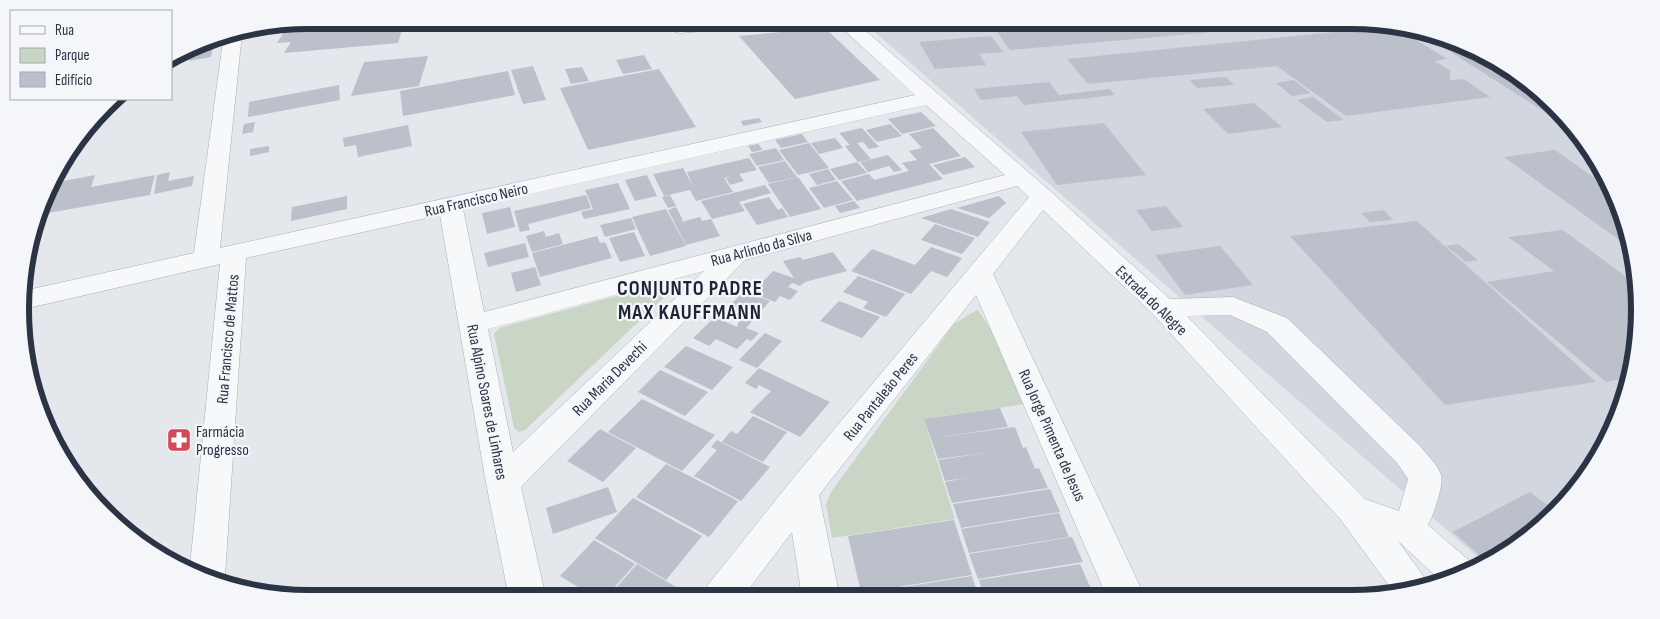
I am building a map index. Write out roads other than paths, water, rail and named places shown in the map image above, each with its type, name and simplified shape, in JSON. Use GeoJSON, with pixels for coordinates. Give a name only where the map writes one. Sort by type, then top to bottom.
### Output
{"type":"FeatureCollection","features":[{"type":"Feature","properties":{"kind":"street","name":"Estrada do Alegre"},"geometry":{"type":"LineString","coordinates":[[852,29],[1031,187],[1163,308],[1354,510],[1407,528],[1455,570]]}},
{"type":"Feature","properties":{"kind":"street","name":"Rua Francisco de Mattos"},"geometry":{"type":"LineString","coordinates":[[207,571],[220,255],[233,39]]}},
{"type":"Feature","properties":{"kind":"street","name":"Rua Francisco Neiro"},"geometry":{"type":"LineString","coordinates":[[29,299],[928,98]]}},
{"type":"Feature","properties":{"kind":"street","name":"Rua Arlindo da Silva"},"geometry":{"type":"LineString","coordinates":[[473,324],[738,253],[1031,187]]}},
{"type":"Feature","properties":{"kind":"street","name":"Rua Pantaleão Peres"},"geometry":{"type":"LineString","coordinates":[[726,590],[802,492],[980,274],[1031,187]]}},
{"type":"Feature","properties":{"kind":"street","name":"Rua Alpino Soares de Linhares"},"geometry":{"type":"LineString","coordinates":[[450,204],[503,483],[526,590]]}},
{"type":"Feature","properties":{"kind":"street","name":"Rua Maria Devechi"},"geometry":{"type":"LineString","coordinates":[[503,483],[738,253]]}},
{"type":"Feature","properties":{"kind":"street","name":"Rua Jorge Pimenta de Jesus"},"geometry":{"type":"LineString","coordinates":[[980,274],[1123,590]]}},
{"type":"Feature","properties":{"kind":"street"},"geometry":{"type":"LineString","coordinates":[[1163,308],[1233,306],[1277,325],[1409,455],[1425,477],[1417,513],[1407,528]]}},
{"type":"Feature","properties":{"kind":"street"},"geometry":{"type":"LineString","coordinates":[[802,492],[820,590]]}},
{"type":"Feature","properties":{"kind":"street"},"geometry":{"type":"LineString","coordinates":[[1354,510],[1409,584]]}},
{"type":"Feature","properties":{"kind":"place","name":"Farmácia Progresso"},"geometry":{"type":"Point","coordinates":[179,440]}},
{"type":"Feature","properties":{"kind":"district","name":"CONJUNTO PADRE MAX KAUFFMANN"},"geometry":{"type":"Point","coordinates":[690,300]}}]}
